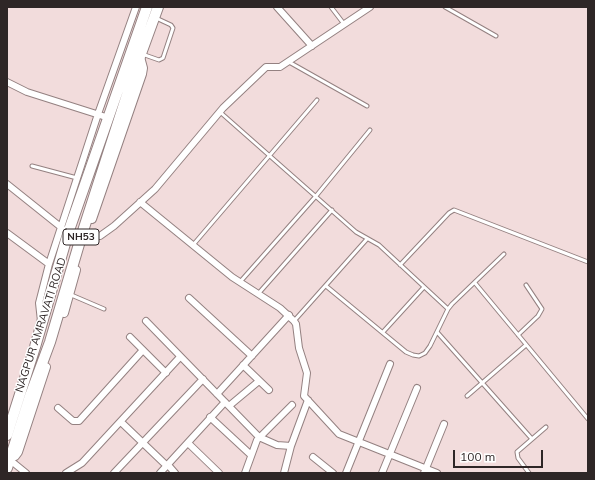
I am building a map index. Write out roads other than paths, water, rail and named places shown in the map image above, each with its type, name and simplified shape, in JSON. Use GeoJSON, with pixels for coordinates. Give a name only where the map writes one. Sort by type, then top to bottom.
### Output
{"type":"FeatureCollection","features":[{"type":"Feature","properties":{"kind":"highway","name":"NAGPUR AMRAVATI ROAD"},"geometry":{"type":"LineString","coordinates":[[7,435],[42,324],[68,233],[147,7]]}},
{"type":"Feature","properties":{"kind":"highway","name":"NAGPUR AMRAVATI ROAD"},"geometry":{"type":"LineString","coordinates":[[8,462],[67,293],[140,55],[157,12]]}},
{"type":"Feature","properties":{"kind":"street"},"geometry":{"type":"LineString","coordinates":[[42,324],[39,303],[49,264],[98,114],[136,7]]}},
{"type":"Feature","properties":{"kind":"street"},"geometry":{"type":"LineString","coordinates":[[278,7],[312,46]]}},
{"type":"Feature","properties":{"kind":"street"},"geometry":{"type":"LineString","coordinates":[[84,235],[100,236],[114,226],[155,189],[220,112],[266,67],[280,67],[370,7]]}},
{"type":"Feature","properties":{"kind":"street"},"geometry":{"type":"LineString","coordinates":[[7,82],[27,92],[109,118]]}},
{"type":"Feature","properties":{"kind":"street"},"geometry":{"type":"LineString","coordinates":[[7,184],[62,228]]}},
{"type":"Feature","properties":{"kind":"street"},"geometry":{"type":"LineString","coordinates":[[140,202],[240,282],[280,308],[294,321],[296,324],[299,348],[307,373],[304,394],[339,434],[390,454],[425,471],[437,473]]}},
{"type":"Feature","properties":{"kind":"street"},"geometry":{"type":"LineString","coordinates":[[7,234],[49,264]]}},
{"type":"Feature","properties":{"kind":"street"},"geometry":{"type":"LineString","coordinates":[[189,298],[252,356]]}},
{"type":"Feature","properties":{"kind":"street"},"geometry":{"type":"LineString","coordinates":[[217,394],[288,315]]}},
{"type":"Feature","properties":{"kind":"street"},"geometry":{"type":"LineString","coordinates":[[146,321],[259,437],[277,445],[291,446]]}},
{"type":"Feature","properties":{"kind":"street"},"geometry":{"type":"LineString","coordinates":[[130,337],[166,373]]}},
{"type":"Feature","properties":{"kind":"street"},"geometry":{"type":"LineString","coordinates":[[58,408],[74,421],[79,421],[143,350]]}},
{"type":"Feature","properties":{"kind":"street"},"geometry":{"type":"LineString","coordinates":[[66,473],[82,463],[180,356]]}},
{"type":"Feature","properties":{"kind":"street"},"geometry":{"type":"LineString","coordinates":[[346,473],[390,364]]}},
{"type":"Feature","properties":{"kind":"street"},"geometry":{"type":"LineString","coordinates":[[243,365],[269,390]]}},
{"type":"Feature","properties":{"kind":"street"},"geometry":{"type":"LineString","coordinates":[[114,473],[203,380]]}},
{"type":"Feature","properties":{"kind":"street"},"geometry":{"type":"LineString","coordinates":[[160,473],[210,417],[259,381]]}},
{"type":"Feature","properties":{"kind":"street"},"geometry":{"type":"LineString","coordinates":[[382,473],[416,388]]}},
{"type":"Feature","properties":{"kind":"street"},"geometry":{"type":"LineString","coordinates":[[284,473],[291,446],[308,400]]}},
{"type":"Feature","properties":{"kind":"street"},"geometry":{"type":"LineString","coordinates":[[245,473],[255,442],[292,405]]}},
{"type":"Feature","properties":{"kind":"street"},"geometry":{"type":"LineString","coordinates":[[210,417],[251,454]]}},
{"type":"Feature","properties":{"kind":"street"},"geometry":{"type":"LineString","coordinates":[[120,422],[175,473]]}},
{"type":"Feature","properties":{"kind":"street"},"geometry":{"type":"LineString","coordinates":[[425,471],[444,424]]}},
{"type":"Feature","properties":{"kind":"street"},"geometry":{"type":"LineString","coordinates":[[188,443],[219,473]]}},
{"type":"Feature","properties":{"kind":"street"},"geometry":{"type":"LineString","coordinates":[[313,457],[333,473]]}},
{"type":"Feature","properties":{"kind":"street"},"geometry":{"type":"LineString","coordinates":[[8,462],[26,473]]}},
{"type":"Feature","properties":{"kind":"lane"},"geometry":{"type":"LineString","coordinates":[[331,7],[344,24]]}},
{"type":"Feature","properties":{"kind":"lane"},"geometry":{"type":"LineString","coordinates":[[445,7],[496,36]]}},
{"type":"Feature","properties":{"kind":"lane"},"geometry":{"type":"LineString","coordinates":[[140,55],[159,60],[163,58],[173,28],[157,12]]}},
{"type":"Feature","properties":{"kind":"lane"},"geometry":{"type":"LineString","coordinates":[[288,61],[367,106]]}},
{"type":"Feature","properties":{"kind":"lane"},"geometry":{"type":"LineString","coordinates":[[193,245],[317,100]]}},
{"type":"Feature","properties":{"kind":"lane"},"geometry":{"type":"LineString","coordinates":[[220,112],[356,232],[379,245],[448,309]]}},
{"type":"Feature","properties":{"kind":"lane"},"geometry":{"type":"LineString","coordinates":[[240,282],[316,196],[370,130]]}},
{"type":"Feature","properties":{"kind":"lane"},"geometry":{"type":"LineString","coordinates":[[32,166],[78,178]]}},
{"type":"Feature","properties":{"kind":"lane"},"geometry":{"type":"LineString","coordinates":[[258,294],[332,210]]}},
{"type":"Feature","properties":{"kind":"lane"},"geometry":{"type":"LineString","coordinates":[[400,265],[449,213],[454,210],[588,262]]}},
{"type":"Feature","properties":{"kind":"lane"},"geometry":{"type":"LineString","coordinates":[[294,321],[368,239]]}},
{"type":"Feature","properties":{"kind":"lane"},"geometry":{"type":"LineString","coordinates":[[326,286],[406,352],[419,356],[425,353],[448,309],[504,254]]}},
{"type":"Feature","properties":{"kind":"lane"},"geometry":{"type":"LineString","coordinates":[[475,283],[588,419]]}},
{"type":"Feature","properties":{"kind":"lane"},"geometry":{"type":"LineString","coordinates":[[518,335],[538,316],[542,309],[526,286]]}},
{"type":"Feature","properties":{"kind":"lane"},"geometry":{"type":"LineString","coordinates":[[383,332],[424,287]]}},
{"type":"Feature","properties":{"kind":"lane"},"geometry":{"type":"LineString","coordinates":[[67,293],[104,309]]}},
{"type":"Feature","properties":{"kind":"lane"},"geometry":{"type":"LineString","coordinates":[[437,332],[532,439]]}},
{"type":"Feature","properties":{"kind":"lane"},"geometry":{"type":"LineString","coordinates":[[467,396],[526,345]]}},
{"type":"Feature","properties":{"kind":"lane"},"geometry":{"type":"LineString","coordinates":[[529,473],[518,458],[518,452],[546,427]]}}]}
